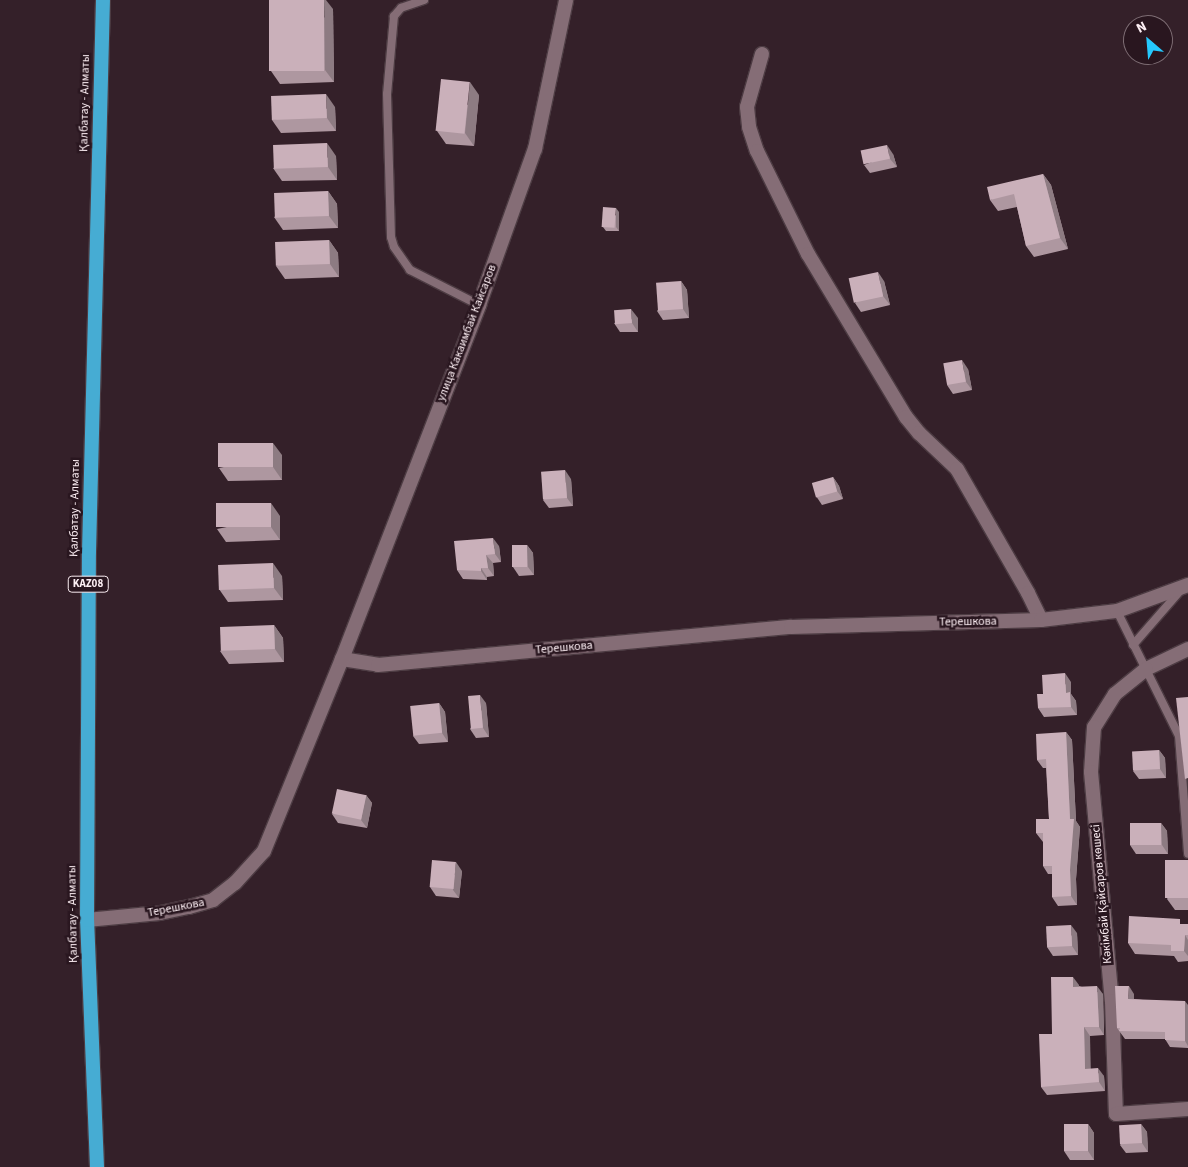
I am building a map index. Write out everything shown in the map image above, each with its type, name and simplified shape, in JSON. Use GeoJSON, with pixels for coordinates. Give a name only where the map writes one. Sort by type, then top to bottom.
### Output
{"type":"FeatureCollection","features":[{"type":"Feature","properties":{"kind":"highway","name":"Қалбатау - Алматы"},"geometry":{"type":"LineString","coordinates":[[97,1167],[87,920],[89,552],[103,0]]}},
{"type":"Feature","properties":{"kind":"street","name":"улица Какаимбай Кайсаров"},"geometry":{"type":"LineString","coordinates":[[342,659],[478,305],[535,149],[566,0]]}},
{"type":"Feature","properties":{"kind":"street"},"geometry":{"type":"LineString","coordinates":[[762,54],[747,107],[749,127],[757,151],[808,254],[906,418],[918,433],[957,469],[1028,593],[1041,620]]}},
{"type":"Feature","properties":{"kind":"street","name":"Терешкова"},"geometry":{"type":"LineString","coordinates":[[87,920],[160,913],[189,908],[213,900],[235,883],[264,851],[342,659],[378,665],[791,627],[1041,620],[1117,611],[1186,586]]}},
{"type":"Feature","properties":{"kind":"street","name":"Кәкімбай Қайсаров көшесі"},"geometry":{"type":"LineString","coordinates":[[1188,649],[1146,669],[1115,694],[1094,727],[1092,772],[1112,1002],[1116,1114],[1188,1109]]}},
{"type":"Feature","properties":{"kind":"lane"},"geometry":{"type":"LineString","coordinates":[[424,0],[401,8],[394,16],[387,94],[391,237],[394,247],[410,270],[478,305]]}},
{"type":"Feature","properties":{"kind":"lane"},"geometry":{"type":"LineString","coordinates":[[1133,645],[1186,586]]}},
{"type":"Feature","properties":{"kind":"lane"},"geometry":{"type":"LineString","coordinates":[[1117,611],[1179,736],[1188,854]]}},
{"type":"Feature","properties":{"kind":"building"},"geometry":{"type":"Polygon","coordinates":[[[269,0],[324,0],[324,71],[269,71],[269,0]]]}},
{"type":"Feature","properties":{"kind":"building"},"geometry":{"type":"Polygon","coordinates":[[[441,79],[470,82],[464,134],[436,131],[441,79]]]}},
{"type":"Feature","properties":{"kind":"building"},"geometry":{"type":"Polygon","coordinates":[[[326,94],[327,118],[272,120],[271,96],[326,94]]]}},
{"type":"Feature","properties":{"kind":"building"},"geometry":{"type":"Polygon","coordinates":[[[327,143],[328,167],[274,169],[273,145],[327,143]]]}},
{"type":"Feature","properties":{"kind":"building"},"geometry":{"type":"Polygon","coordinates":[[[887,145],[890,159],[864,164],[861,151],[887,145]]]}},
{"type":"Feature","properties":{"kind":"building"},"geometry":{"type":"Polygon","coordinates":[[[1043,174],[1060,238],[1026,246],[1014,194],[990,200],[987,187],[1043,174]]]}},
{"type":"Feature","properties":{"kind":"building"},"geometry":{"type":"Polygon","coordinates":[[[328,191],[329,216],[275,218],[274,193],[328,191]]]}},
{"type":"Feature","properties":{"kind":"building"},"geometry":{"type":"Polygon","coordinates":[[[603,207],[616,208],[615,228],[602,227],[603,207]]]}},
{"type":"Feature","properties":{"kind":"building"},"geometry":{"type":"Polygon","coordinates":[[[329,240],[330,264],[276,266],[275,242],[329,240]]]}},
{"type":"Feature","properties":{"kind":"building"},"geometry":{"type":"Polygon","coordinates":[[[878,272],[883,296],[854,303],[849,278],[878,272]]]}},
{"type":"Feature","properties":{"kind":"building"},"geometry":{"type":"Polygon","coordinates":[[[681,281],[683,309],[658,311],[656,283],[681,281]]]}},
{"type":"Feature","properties":{"kind":"building"},"geometry":{"type":"Polygon","coordinates":[[[631,309],[632,323],[615,324],[614,310],[631,309]]]}},
{"type":"Feature","properties":{"kind":"building"},"geometry":{"type":"Polygon","coordinates":[[[962,360],[966,382],[947,385],[943,363],[962,360]]]}},
{"type":"Feature","properties":{"kind":"building"},"geometry":{"type":"Polygon","coordinates":[[[218,443],[273,443],[273,467],[218,467],[218,443]]]}},
{"type":"Feature","properties":{"kind":"building"},"geometry":{"type":"Polygon","coordinates":[[[565,470],[567,498],[543,500],[541,472],[565,470]]]}},
{"type":"Feature","properties":{"kind":"building"},"geometry":{"type":"Polygon","coordinates":[[[833,477],[837,491],[816,497],[812,483],[833,477]]]}},
{"type":"Feature","properties":{"kind":"building"},"geometry":{"type":"Polygon","coordinates":[[[216,503],[271,503],[271,527],[216,527],[216,503]]]}},
{"type":"Feature","properties":{"kind":"building"},"geometry":{"type":"Polygon","coordinates":[[[493,538],[495,554],[486,555],[488,568],[481,568],[481,571],[457,570],[454,541],[493,538]]]}},
{"type":"Feature","properties":{"kind":"building"},"geometry":{"type":"Polygon","coordinates":[[[512,545],[527,545],[527,567],[512,567],[512,545]]]}},
{"type":"Feature","properties":{"kind":"building"},"geometry":{"type":"Polygon","coordinates":[[[273,563],[274,588],[219,590],[218,565],[273,563]]]}},
{"type":"Feature","properties":{"kind":"building"},"geometry":{"type":"Polygon","coordinates":[[[274,625],[275,649],[221,651],[220,627],[274,625]]]}},
{"type":"Feature","properties":{"kind":"building"},"geometry":{"type":"Polygon","coordinates":[[[1065,673],[1066,693],[1070,692],[1071,707],[1038,708],[1037,694],[1043,694],[1042,675],[1065,673]]]}},
{"type":"Feature","properties":{"kind":"building"},"geometry":{"type":"Polygon","coordinates":[[[480,695],[483,728],[471,729],[468,696],[480,695]]]}},
{"type":"Feature","properties":{"kind":"building"},"geometry":{"type":"Polygon","coordinates":[[[1188,697],[1188,778],[1185,779],[1176,698],[1188,697]]]}},
{"type":"Feature","properties":{"kind":"building"},"geometry":{"type":"Polygon","coordinates":[[[439,703],[442,733],[413,736],[410,706],[439,703]]]}},
{"type":"Feature","properties":{"kind":"building"},"geometry":{"type":"Polygon","coordinates":[[[1066,732],[1070,819],[1074,819],[1070,870],[1071,896],[1052,897],[1052,866],[1043,866],[1043,833],[1036,833],[1036,819],[1049,819],[1046,759],[1037,760],[1036,734],[1066,732]]]}},
{"type":"Feature","properties":{"kind":"building"},"geometry":{"type":"Polygon","coordinates":[[[1159,750],[1160,769],[1133,770],[1132,751],[1159,750]]]}},
{"type":"Feature","properties":{"kind":"building"},"geometry":{"type":"Polygon","coordinates":[[[337,789],[366,795],[361,820],[332,813],[337,789]]]}},
{"type":"Feature","properties":{"kind":"building"},"geometry":{"type":"Polygon","coordinates":[[[1130,823],[1161,823],[1161,845],[1130,845],[1130,823]]]}},
{"type":"Feature","properties":{"kind":"building"},"geometry":{"type":"Polygon","coordinates":[[[432,860],[456,862],[454,889],[430,887],[432,860]]]}},
{"type":"Feature","properties":{"kind":"building"},"geometry":{"type":"Polygon","coordinates":[[[1165,860],[1188,860],[1188,898],[1165,898],[1165,860]]]}},
{"type":"Feature","properties":{"kind":"building"},"geometry":{"type":"Polygon","coordinates":[[[1129,916],[1180,919],[1180,924],[1188,924],[1188,935],[1185,935],[1184,951],[1171,951],[1171,945],[1128,943],[1129,916]]]}},
{"type":"Feature","properties":{"kind":"building"},"geometry":{"type":"Polygon","coordinates":[[[1071,925],[1072,946],[1047,947],[1046,926],[1071,925]]]}},
{"type":"Feature","properties":{"kind":"building"},"geometry":{"type":"Polygon","coordinates":[[[1051,977],[1073,977],[1073,987],[1097,986],[1099,1027],[1084,1027],[1085,1069],[1098,1068],[1099,1082],[1041,1087],[1039,1034],[1052,1034],[1051,977]]]}},
{"type":"Feature","properties":{"kind":"building"},"geometry":{"type":"Polygon","coordinates":[[[1115,986],[1129,986],[1128,999],[1185,1001],[1185,1041],[1165,1040],[1165,1032],[1119,1031],[1120,1028],[1117,1028],[1115,986]]]}},
{"type":"Feature","properties":{"kind":"building"},"geometry":{"type":"Polygon","coordinates":[[[1064,1124],[1088,1124],[1088,1151],[1064,1151],[1064,1124]]]}},
{"type":"Feature","properties":{"kind":"building"},"geometry":{"type":"Polygon","coordinates":[[[1141,1124],[1142,1143],[1120,1144],[1119,1125],[1141,1124]]]}}]}
